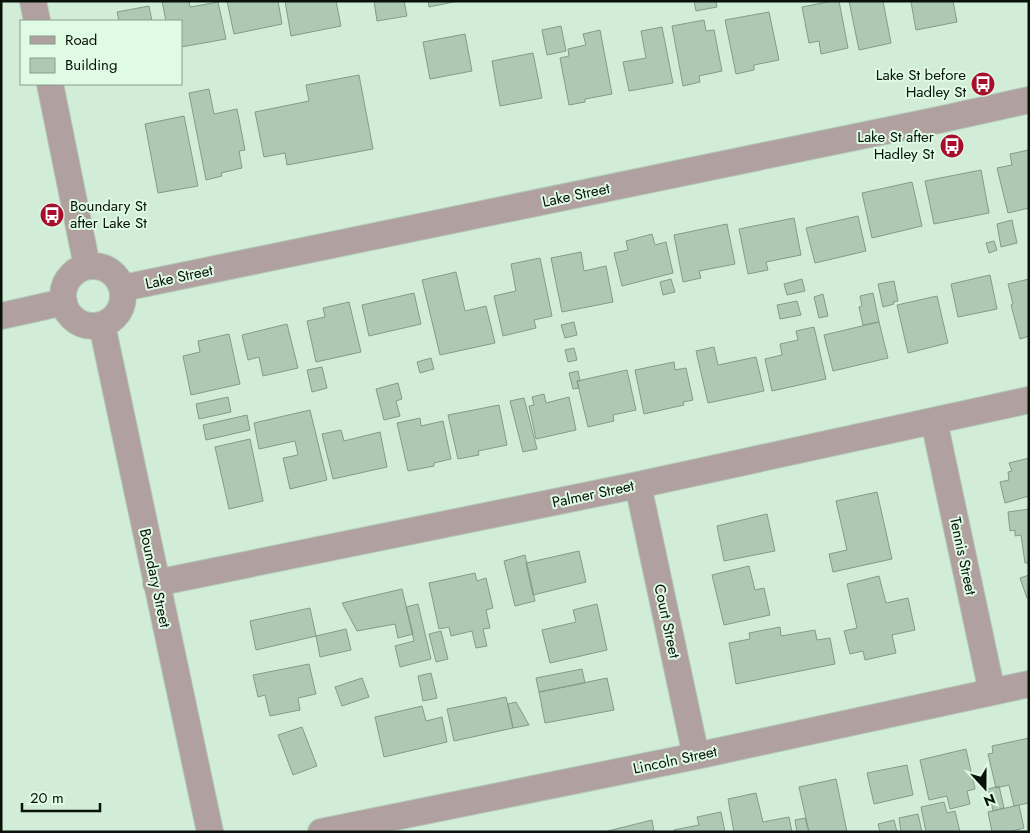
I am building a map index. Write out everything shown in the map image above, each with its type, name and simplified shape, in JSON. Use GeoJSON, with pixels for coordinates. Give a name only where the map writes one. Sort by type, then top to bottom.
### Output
{"type":"FeatureCollection","features":[{"type":"Feature","properties":{"kind":"street"},"geometry":{"type":"LineString","coordinates":[[34,1],[38,20]]}},
{"type":"Feature","properties":{"kind":"street"},"geometry":{"type":"LineString","coordinates":[[50,85],[87,266]]}},
{"type":"Feature","properties":{"kind":"street","name":"Lake Street"},"geometry":{"type":"LineString","coordinates":[[123,288],[1029,100]]}},
{"type":"Feature","properties":{"kind":"street"},"geometry":{"type":"LineString","coordinates":[[87,266],[98,266],[109,270],[118,278],[123,288],[124,298],[122,307],[110,321],[102,325],[90,326],[78,322],[69,314],[64,302],[64,291],[68,280],[76,271],[87,266]]}},
{"type":"Feature","properties":{"kind":"street"},"geometry":{"type":"LineString","coordinates":[[1,316],[64,302]]}},
{"type":"Feature","properties":{"kind":"street","name":"Boundary Street"},"geometry":{"type":"LineString","coordinates":[[102,325],[210,832]]}},
{"type":"Feature","properties":{"kind":"street","name":"Palmer Street"},"geometry":{"type":"LineString","coordinates":[[156,583],[638,485],[1029,400]]}},
{"type":"Feature","properties":{"kind":"street","name":"Tennis Street"},"geometry":{"type":"LineString","coordinates":[[934,421],[992,692]]}},
{"type":"Feature","properties":{"kind":"street","name":"Court Street"},"geometry":{"type":"LineString","coordinates":[[638,485],[696,756]]}},
{"type":"Feature","properties":{"kind":"street","name":"Lincoln Street"},"geometry":{"type":"LineString","coordinates":[[321,832],[696,756],[1029,684]]}},
{"type":"Feature","properties":{"kind":"building"},"geometry":{"type":"Polygon","coordinates":[[[162,1],[189,1],[190,7],[218,2],[226,39],[182,47],[182,20],[166,20],[162,1]]]}},
{"type":"Feature","properties":{"kind":"building"},"geometry":{"type":"Polygon","coordinates":[[[227,1],[278,1],[282,24],[234,34],[227,1]]]}},
{"type":"Feature","properties":{"kind":"building"},"geometry":{"type":"Polygon","coordinates":[[[285,1],[336,1],[341,26],[291,36],[285,1]]]}},
{"type":"Feature","properties":{"kind":"building"},"geometry":{"type":"Polygon","coordinates":[[[374,1],[404,1],[407,16],[377,21],[374,1]]]}},
{"type":"Feature","properties":{"kind":"building"},"geometry":{"type":"Polygon","coordinates":[[[428,1],[458,1],[429,7],[428,1]]]}},
{"type":"Feature","properties":{"kind":"building"},"geometry":{"type":"Polygon","coordinates":[[[694,1],[716,1],[717,7],[696,11],[694,1]]]}},
{"type":"Feature","properties":{"kind":"building"},"geometry":{"type":"Polygon","coordinates":[[[839,1],[848,48],[821,54],[819,41],[809,43],[802,7],[839,1]]]}},
{"type":"Feature","properties":{"kind":"building"},"geometry":{"type":"Polygon","coordinates":[[[849,1],[883,1],[891,43],[859,50],[849,1]]]}},
{"type":"Feature","properties":{"kind":"building"},"geometry":{"type":"Polygon","coordinates":[[[953,1],[957,22],[916,30],[911,2],[953,1]]]}},
{"type":"Feature","properties":{"kind":"building"},"geometry":{"type":"Polygon","coordinates":[[[149,6],[152,20],[119,20],[117,12],[149,6]]]}},
{"type":"Feature","properties":{"kind":"building"},"geometry":{"type":"Polygon","coordinates":[[[769,12],[779,60],[754,65],[754,70],[736,74],[725,20],[769,12]]]}},
{"type":"Feature","properties":{"kind":"building"},"geometry":{"type":"Polygon","coordinates":[[[704,20],[706,31],[714,30],[722,71],[699,76],[700,82],[683,86],[672,26],[704,20]]]}},
{"type":"Feature","properties":{"kind":"building"},"geometry":{"type":"Polygon","coordinates":[[[561,26],[566,51],[547,55],[542,30],[561,26]]]}},
{"type":"Feature","properties":{"kind":"building"},"geometry":{"type":"Polygon","coordinates":[[[662,27],[673,83],[629,91],[623,62],[646,58],[641,31],[662,27]]]}},
{"type":"Feature","properties":{"kind":"building"},"geometry":{"type":"Polygon","coordinates":[[[600,30],[612,94],[585,99],[585,102],[569,105],[560,58],[569,56],[568,49],[586,45],[583,34],[600,30]]]}},
{"type":"Feature","properties":{"kind":"building"},"geometry":{"type":"Polygon","coordinates":[[[465,34],[472,71],[430,79],[423,42],[465,34]]]}},
{"type":"Feature","properties":{"kind":"building"},"geometry":{"type":"Polygon","coordinates":[[[533,53],[542,98],[500,106],[492,61],[533,53]]]}},
{"type":"Feature","properties":{"kind":"building"},"geometry":{"type":"Polygon","coordinates":[[[359,75],[373,149],[287,165],[285,153],[264,157],[255,112],[309,101],[306,85],[359,75]]]}},
{"type":"Feature","properties":{"kind":"building"},"geometry":{"type":"Polygon","coordinates":[[[209,89],[214,114],[237,109],[245,150],[239,151],[242,168],[221,173],[222,176],[206,180],[189,93],[209,89]]]}},
{"type":"Feature","properties":{"kind":"building"},"geometry":{"type":"Polygon","coordinates":[[[184,116],[198,186],[158,193],[145,124],[184,116]]]}},
{"type":"Feature","properties":{"kind":"building"},"geometry":{"type":"Polygon","coordinates":[[[1029,150],[1029,208],[1008,213],[997,168],[1012,165],[1010,154],[1029,150]]]}},
{"type":"Feature","properties":{"kind":"building"},"geometry":{"type":"Polygon","coordinates":[[[981,170],[989,213],[934,224],[925,181],[981,170]]]}},
{"type":"Feature","properties":{"kind":"building"},"geometry":{"type":"Polygon","coordinates":[[[912,182],[922,226],[872,238],[862,193],[912,182]]]}},
{"type":"Feature","properties":{"kind":"building"},"geometry":{"type":"Polygon","coordinates":[[[858,216],[866,251],[815,263],[806,228],[858,216]]]}},
{"type":"Feature","properties":{"kind":"building"},"geometry":{"type":"Polygon","coordinates":[[[794,218],[801,255],[766,262],[768,270],[748,274],[739,229],[794,218]]]}},
{"type":"Feature","properties":{"kind":"building"},"geometry":{"type":"Polygon","coordinates":[[[1012,220],[1017,243],[1001,247],[997,224],[1012,220]]]}},
{"type":"Feature","properties":{"kind":"building"},"geometry":{"type":"Polygon","coordinates":[[[727,224],[735,264],[699,271],[701,278],[683,282],[674,235],[727,224]]]}},
{"type":"Feature","properties":{"kind":"building"},"geometry":{"type":"Polygon","coordinates":[[[652,234],[655,245],[666,242],[673,273],[622,286],[614,253],[628,250],[626,241],[652,234]]]}},
{"type":"Feature","properties":{"kind":"building"},"geometry":{"type":"Polygon","coordinates":[[[994,241],[997,250],[989,253],[986,243],[994,241]]]}},
{"type":"Feature","properties":{"kind":"building"},"geometry":{"type":"Polygon","coordinates":[[[581,252],[584,271],[606,266],[613,302],[562,312],[551,258],[581,252]]]}},
{"type":"Feature","properties":{"kind":"building"},"geometry":{"type":"Polygon","coordinates":[[[540,258],[552,316],[534,320],[536,328],[503,336],[494,296],[516,291],[511,264],[540,258]]]}},
{"type":"Feature","properties":{"kind":"building"},"geometry":{"type":"Polygon","coordinates":[[[456,272],[465,311],[486,306],[495,343],[440,355],[422,280],[456,272]]]}},
{"type":"Feature","properties":{"kind":"building"},"geometry":{"type":"Polygon","coordinates":[[[990,275],[997,309],[958,317],[951,284],[990,275]]]}},
{"type":"Feature","properties":{"kind":"building"},"geometry":{"type":"Polygon","coordinates":[[[671,279],[675,292],[663,295],[660,282],[671,279]]]}},
{"type":"Feature","properties":{"kind":"building"},"geometry":{"type":"Polygon","coordinates":[[[802,279],[805,291],[787,295],[784,284],[802,279]]]}},
{"type":"Feature","properties":{"kind":"building"},"geometry":{"type":"Polygon","coordinates":[[[1029,279],[1029,336],[1020,339],[1011,305],[1013,304],[1008,284],[1029,279]]]}},
{"type":"Feature","properties":{"kind":"building"},"geometry":{"type":"Polygon","coordinates":[[[894,281],[898,301],[883,307],[878,284],[894,281]]]}},
{"type":"Feature","properties":{"kind":"building"},"geometry":{"type":"Polygon","coordinates":[[[414,293],[421,324],[369,336],[362,305],[414,293]]]}},
{"type":"Feature","properties":{"kind":"building"},"geometry":{"type":"Polygon","coordinates":[[[873,293],[879,322],[863,325],[859,307],[862,306],[860,296],[873,293]]]}},
{"type":"Feature","properties":{"kind":"building"},"geometry":{"type":"Polygon","coordinates":[[[823,294],[828,316],[819,318],[814,297],[823,294]]]}},
{"type":"Feature","properties":{"kind":"building"},"geometry":{"type":"Polygon","coordinates":[[[937,296],[948,343],[908,353],[897,305],[937,296]]]}},
{"type":"Feature","properties":{"kind":"building"},"geometry":{"type":"Polygon","coordinates":[[[797,301],[801,315],[780,319],[777,305],[797,301]]]}},
{"type":"Feature","properties":{"kind":"building"},"geometry":{"type":"Polygon","coordinates":[[[349,302],[361,352],[316,362],[307,321],[325,317],[323,308],[349,302]]]}},
{"type":"Feature","properties":{"kind":"building"},"geometry":{"type":"Polygon","coordinates":[[[574,322],[577,335],[565,338],[561,325],[574,322]]]}},
{"type":"Feature","properties":{"kind":"building"},"geometry":{"type":"Polygon","coordinates":[[[879,322],[888,358],[833,371],[824,335],[879,322]]]}},
{"type":"Feature","properties":{"kind":"building"},"geometry":{"type":"Polygon","coordinates":[[[287,324],[298,368],[263,376],[259,357],[248,360],[242,335],[287,324]]]}},
{"type":"Feature","properties":{"kind":"building"},"geometry":{"type":"Polygon","coordinates":[[[814,327],[826,379],[772,391],[765,359],[782,355],[780,344],[798,340],[796,331],[814,327]]]}},
{"type":"Feature","properties":{"kind":"building"},"geometry":{"type":"Polygon","coordinates":[[[229,334],[240,384],[191,395],[183,356],[200,352],[198,341],[229,334]]]}},
{"type":"Feature","properties":{"kind":"building"},"geometry":{"type":"Polygon","coordinates":[[[714,347],[718,365],[756,357],[764,391],[708,403],[696,351],[714,347]]]}},
{"type":"Feature","properties":{"kind":"building"},"geometry":{"type":"Polygon","coordinates":[[[574,348],[577,360],[568,362],[565,350],[574,348]]]}},
{"type":"Feature","properties":{"kind":"building"},"geometry":{"type":"Polygon","coordinates":[[[431,358],[434,369],[420,373],[417,362],[431,358]]]}},
{"type":"Feature","properties":{"kind":"building"},"geometry":{"type":"Polygon","coordinates":[[[674,362],[675,370],[686,368],[693,400],[683,402],[684,405],[644,414],[635,370],[674,362]]]}},
{"type":"Feature","properties":{"kind":"building"},"geometry":{"type":"Polygon","coordinates":[[[322,367],[327,388],[312,392],[307,370],[322,367]]]}},
{"type":"Feature","properties":{"kind":"building"},"geometry":{"type":"Polygon","coordinates":[[[627,370],[636,410],[613,415],[614,421],[588,427],[577,381],[627,370]]]}},
{"type":"Feature","properties":{"kind":"building"},"geometry":{"type":"Polygon","coordinates":[[[578,371],[580,381],[577,381],[579,388],[573,389],[569,373],[578,371]]]}},
{"type":"Feature","properties":{"kind":"building"},"geometry":{"type":"Polygon","coordinates":[[[398,383],[402,399],[396,401],[400,416],[384,420],[376,389],[398,383]]]}},
{"type":"Feature","properties":{"kind":"building"},"geometry":{"type":"Polygon","coordinates":[[[544,394],[546,403],[569,397],[576,430],[536,439],[529,406],[534,405],[532,397],[544,394]]]}},
{"type":"Feature","properties":{"kind":"building"},"geometry":{"type":"Polygon","coordinates":[[[228,397],[231,412],[199,419],[196,404],[228,397]]]}},
{"type":"Feature","properties":{"kind":"building"},"geometry":{"type":"Polygon","coordinates":[[[524,398],[537,449],[523,452],[510,401],[524,398]]]}},
{"type":"Feature","properties":{"kind":"building"},"geometry":{"type":"Polygon","coordinates":[[[499,405],[507,445],[478,451],[479,455],[458,459],[448,415],[499,405]]]}},
{"type":"Feature","properties":{"kind":"building"},"geometry":{"type":"Polygon","coordinates":[[[310,410],[327,480],[290,489],[283,458],[298,455],[295,441],[259,449],[254,423],[310,410]]]}},
{"type":"Feature","properties":{"kind":"building"},"geometry":{"type":"Polygon","coordinates":[[[247,415],[250,430],[206,440],[203,425],[247,415]]]}},
{"type":"Feature","properties":{"kind":"building"},"geometry":{"type":"Polygon","coordinates":[[[420,418],[421,426],[443,421],[451,459],[434,463],[434,466],[408,471],[397,423],[420,418]]]}},
{"type":"Feature","properties":{"kind":"building"},"geometry":{"type":"Polygon","coordinates":[[[341,430],[344,441],[380,432],[387,467],[333,479],[322,434],[341,430]]]}},
{"type":"Feature","properties":{"kind":"building"},"geometry":{"type":"Polygon","coordinates":[[[250,439],[263,501],[229,509],[215,447],[250,439]]]}},
{"type":"Feature","properties":{"kind":"building"},"geometry":{"type":"Polygon","coordinates":[[[1029,458],[1029,496],[1005,503],[1000,482],[1009,480],[1008,472],[1012,471],[1009,463],[1029,458]]]}},
{"type":"Feature","properties":{"kind":"building"},"geometry":{"type":"Polygon","coordinates":[[[877,492],[892,559],[833,572],[829,554],[847,550],[836,501],[877,492]]]}},
{"type":"Feature","properties":{"kind":"building"},"geometry":{"type":"Polygon","coordinates":[[[1029,509],[1029,563],[1025,563],[1021,535],[1015,536],[1015,530],[1010,531],[1008,512],[1029,509]]]}},
{"type":"Feature","properties":{"kind":"building"},"geometry":{"type":"Polygon","coordinates":[[[767,514],[775,551],[724,561],[717,526],[767,514]]]}},
{"type":"Feature","properties":{"kind":"building"},"geometry":{"type":"Polygon","coordinates":[[[579,551],[586,582],[533,595],[526,563],[579,551]]]}},
{"type":"Feature","properties":{"kind":"building"},"geometry":{"type":"Polygon","coordinates":[[[525,555],[535,601],[515,606],[504,561],[525,555]]]}},
{"type":"Feature","properties":{"kind":"building"},"geometry":{"type":"Polygon","coordinates":[[[749,566],[755,590],[764,588],[770,615],[724,625],[712,575],[749,566]]]}},
{"type":"Feature","properties":{"kind":"building"},"geometry":{"type":"Polygon","coordinates":[[[475,573],[477,581],[486,578],[493,608],[486,610],[490,628],[483,629],[487,646],[476,648],[472,631],[451,636],[449,627],[439,629],[429,583],[475,573]]]}},
{"type":"Feature","properties":{"kind":"building"},"geometry":{"type":"Polygon","coordinates":[[[1029,575],[1029,597],[1027,598],[1020,578],[1029,575]]]}},
{"type":"Feature","properties":{"kind":"building"},"geometry":{"type":"Polygon","coordinates":[[[879,576],[886,603],[908,598],[915,630],[892,635],[896,653],[865,660],[863,651],[850,654],[844,631],[857,628],[847,584],[879,576]]]}},
{"type":"Feature","properties":{"kind":"building"},"geometry":{"type":"Polygon","coordinates":[[[402,589],[413,634],[398,638],[395,624],[357,631],[342,603],[402,589]]]}},
{"type":"Feature","properties":{"kind":"building"},"geometry":{"type":"Polygon","coordinates":[[[418,604],[431,659],[400,667],[395,646],[414,641],[406,607],[418,604]]]}},
{"type":"Feature","properties":{"kind":"building"},"geometry":{"type":"Polygon","coordinates":[[[597,604],[607,650],[550,663],[542,630],[576,622],[573,610],[597,604]]]}},
{"type":"Feature","properties":{"kind":"building"},"geometry":{"type":"Polygon","coordinates":[[[310,608],[316,636],[256,650],[250,621],[310,608]]]}},
{"type":"Feature","properties":{"kind":"building"},"geometry":{"type":"Polygon","coordinates":[[[780,627],[781,636],[815,630],[817,640],[830,638],[835,664],[736,684],[729,643],[750,639],[749,633],[780,627]]]}},
{"type":"Feature","properties":{"kind":"building"},"geometry":{"type":"Polygon","coordinates":[[[346,629],[351,650],[320,657],[316,636],[346,629]]]}},
{"type":"Feature","properties":{"kind":"building"},"geometry":{"type":"Polygon","coordinates":[[[441,631],[448,659],[436,662],[429,634],[441,631]]]}},
{"type":"Feature","properties":{"kind":"building"},"geometry":{"type":"Polygon","coordinates":[[[309,664],[316,694],[298,698],[300,710],[270,716],[265,695],[258,697],[253,675],[309,664]]]}},
{"type":"Feature","properties":{"kind":"building"},"geometry":{"type":"Polygon","coordinates":[[[582,669],[585,683],[539,692],[536,678],[582,669]]]}},
{"type":"Feature","properties":{"kind":"building"},"geometry":{"type":"Polygon","coordinates":[[[431,673],[437,698],[423,701],[418,676],[431,673]]]}},
{"type":"Feature","properties":{"kind":"building"},"geometry":{"type":"Polygon","coordinates":[[[362,678],[369,697],[342,706],[335,687],[362,678]]]}},
{"type":"Feature","properties":{"kind":"building"},"geometry":{"type":"Polygon","coordinates":[[[607,678],[614,710],[545,723],[539,692],[607,678]]]}},
{"type":"Feature","properties":{"kind":"building"},"geometry":{"type":"Polygon","coordinates":[[[506,697],[513,728],[454,741],[447,709],[506,697]]]}},
{"type":"Feature","properties":{"kind":"building"},"geometry":{"type":"Polygon","coordinates":[[[516,702],[529,725],[513,728],[508,704],[516,702]]]}},
{"type":"Feature","properties":{"kind":"building"},"geometry":{"type":"Polygon","coordinates":[[[422,706],[426,721],[442,717],[447,742],[384,757],[375,717],[422,706]]]}},
{"type":"Feature","properties":{"kind":"building"},"geometry":{"type":"Polygon","coordinates":[[[302,727],[317,766],[293,775],[278,735],[302,727]]]}},
{"type":"Feature","properties":{"kind":"building"},"geometry":{"type":"Polygon","coordinates":[[[1029,738],[1029,803],[1014,806],[1009,785],[996,788],[988,754],[993,753],[992,746],[1029,738]]]}},
{"type":"Feature","properties":{"kind":"building"},"geometry":{"type":"Polygon","coordinates":[[[966,749],[975,789],[967,791],[970,804],[950,809],[947,796],[929,800],[920,760],[966,749]]]}},
{"type":"Feature","properties":{"kind":"building"},"geometry":{"type":"Polygon","coordinates":[[[907,765],[913,795],[874,804],[867,773],[907,765]]]}},
{"type":"Feature","properties":{"kind":"building"},"geometry":{"type":"Polygon","coordinates":[[[836,779],[847,832],[809,832],[799,787],[836,779]]]}},
{"type":"Feature","properties":{"kind":"building"},"geometry":{"type":"Polygon","coordinates":[[[999,786],[1004,808],[993,811],[988,789],[999,786]]]}},
{"type":"Feature","properties":{"kind":"building"},"geometry":{"type":"Polygon","coordinates":[[[756,793],[763,822],[789,817],[792,832],[734,832],[728,799],[756,793]]]}},
{"type":"Feature","properties":{"kind":"building"},"geometry":{"type":"Polygon","coordinates":[[[944,802],[947,813],[955,811],[960,832],[926,832],[921,807],[944,802]]]}},
{"type":"Feature","properties":{"kind":"building"},"geometry":{"type":"Polygon","coordinates":[[[1019,805],[1024,828],[1009,832],[992,832],[988,812],[1019,805]]]}},
{"type":"Feature","properties":{"kind":"building"},"geometry":{"type":"Polygon","coordinates":[[[721,812],[725,832],[674,832],[674,830],[699,825],[697,817],[721,812]]]}},
{"type":"Feature","properties":{"kind":"building"},"geometry":{"type":"Polygon","coordinates":[[[918,814],[922,832],[901,832],[899,818],[918,814]]]}},
{"type":"Feature","properties":{"kind":"building"},"geometry":{"type":"Polygon","coordinates":[[[805,818],[809,832],[797,832],[795,820],[805,818]]]}},
{"type":"Feature","properties":{"kind":"building"},"geometry":{"type":"Polygon","coordinates":[[[652,820],[654,832],[604,832],[652,820]]]}},
{"type":"Feature","properties":{"kind":"building"},"geometry":{"type":"Polygon","coordinates":[[[894,820],[897,832],[880,832],[878,824],[894,820]]]}},
{"type":"Feature","properties":{"kind":"place","name":"Lake St before Hadley St"},"geometry":{"type":"Point","coordinates":[983,84]}},
{"type":"Feature","properties":{"kind":"place","name":"Lake St after Hadley St"},"geometry":{"type":"Point","coordinates":[952,146]}},
{"type":"Feature","properties":{"kind":"place","name":"Boundary St after Lake St"},"geometry":{"type":"Point","coordinates":[52,215]}}]}
